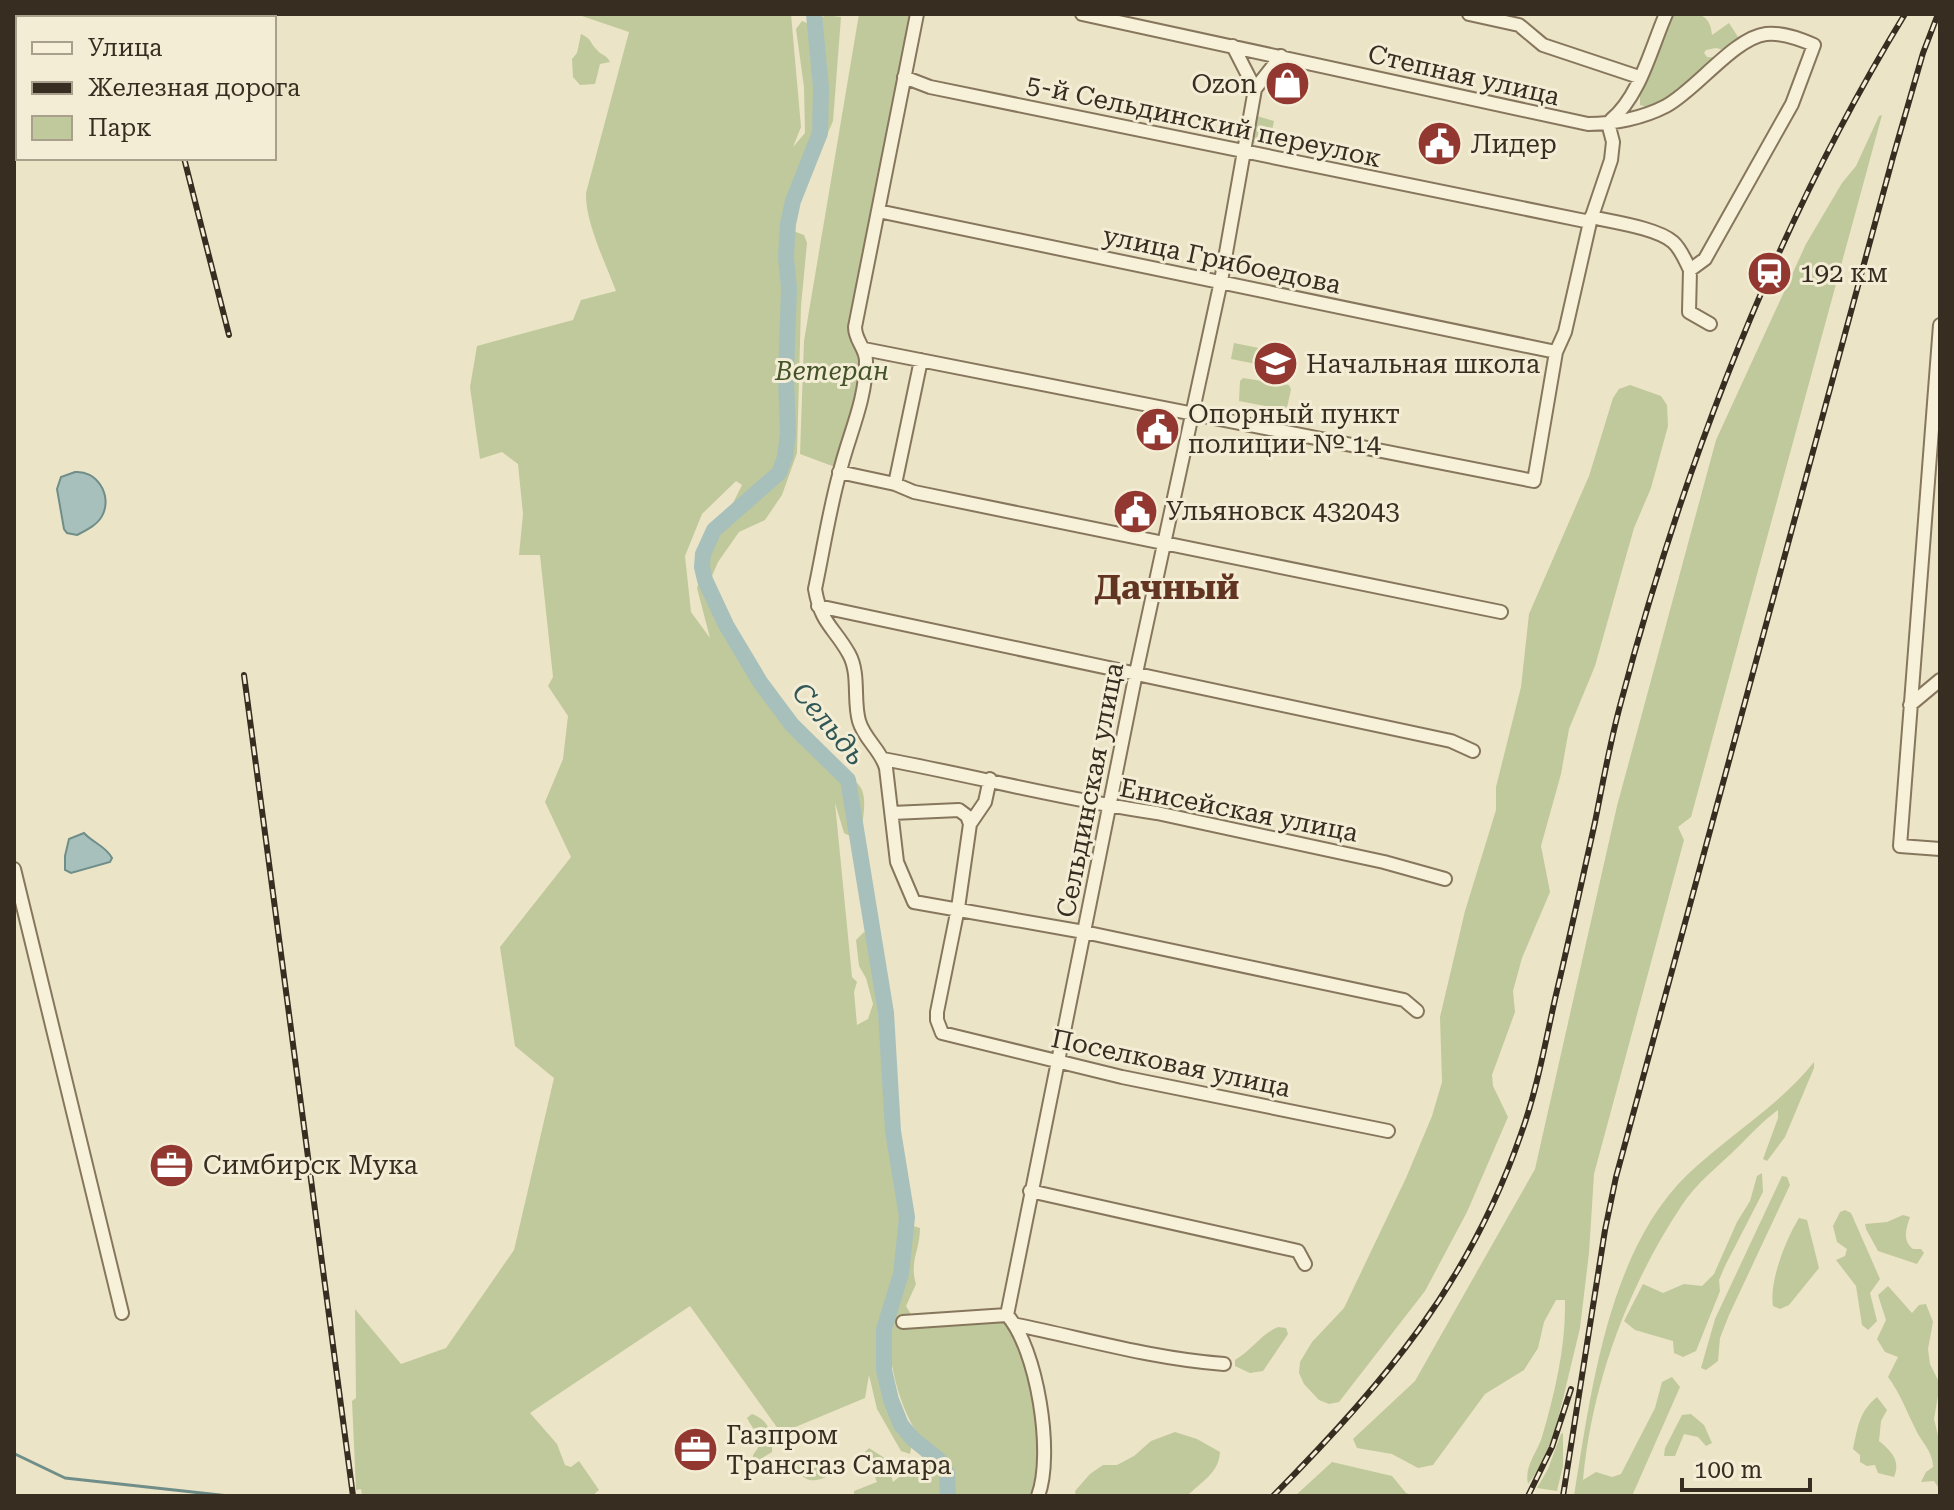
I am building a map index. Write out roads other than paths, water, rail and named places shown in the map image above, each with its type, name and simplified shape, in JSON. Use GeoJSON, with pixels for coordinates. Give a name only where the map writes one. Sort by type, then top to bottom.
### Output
{"type":"FeatureCollection","features":[{"type":"Feature","properties":{"kind":"street"},"geometry":{"type":"LineString","coordinates":[[917,14],[855,327],[856,339],[864,349],[866,359],[860,410],[839,472],[815,589],[825,622],[850,655],[858,698],[857,716],[863,732],[883,759],[897,862],[914,902],[1084,932],[1404,1000],[1417,1011]]}},
{"type":"Feature","properties":{"kind":"street","name":"Степная улица"},"geometry":{"type":"LineString","coordinates":[[1082,14],[1581,123],[1608,123],[1667,105],[1747,41],[1765,34],[1781,34],[1814,45],[1792,104],[1775,135],[1705,259],[1690,270]]}},
{"type":"Feature","properties":{"kind":"street"},"geometry":{"type":"LineString","coordinates":[[1469,14],[1519,25],[1543,45],[1639,77]]}},
{"type":"Feature","properties":{"kind":"street"},"geometry":{"type":"LineString","coordinates":[[864,349],[1534,481],[1556,352],[1565,332],[1591,219],[1611,160],[1613,142],[1608,123],[1620,112],[1639,77],[1666,14]]}},
{"type":"Feature","properties":{"kind":"street"},"geometry":{"type":"LineString","coordinates":[[1233,46],[1255,89]]}},
{"type":"Feature","properties":{"kind":"street","name":"Сельдинская улица"},"geometry":{"type":"LineString","coordinates":[[1038,1496],[1042,1486],[1046,1437],[1031,1368],[1012,1320],[1030,1191],[1136,673],[1221,281],[1255,89],[1281,56]]}},
{"type":"Feature","properties":{"kind":"street","name":"5-й Сельдинский переулок"},"geometry":{"type":"LineString","coordinates":[[904,77],[930,87],[1660,234],[1671,239],[1680,249],[1690,270]]}},
{"type":"Feature","properties":{"kind":"street","name":"улица Грибоедова"},"geometry":{"type":"LineString","coordinates":[[878,211],[1556,352]]}},
{"type":"Feature","properties":{"kind":"street"},"geometry":{"type":"LineString","coordinates":[[1690,270],[1689,312],[1710,324]]}},
{"type":"Feature","properties":{"kind":"street"},"geometry":{"type":"LineString","coordinates":[[1939,846],[1900,846],[1940,325]]}},
{"type":"Feature","properties":{"kind":"street"},"geometry":{"type":"LineString","coordinates":[[895,484],[921,360]]}},
{"type":"Feature","properties":{"kind":"street"},"geometry":{"type":"LineString","coordinates":[[839,472],[895,484],[914,492],[1164,545],[1501,612]]}},
{"type":"Feature","properties":{"kind":"street"},"geometry":{"type":"LineString","coordinates":[[818,606],[1451,741],[1473,751]]}},
{"type":"Feature","properties":{"kind":"street"},"geometry":{"type":"LineString","coordinates":[[1910,705],[1940,680]]}},
{"type":"Feature","properties":{"kind":"street","name":"Енисейская улица"},"geometry":{"type":"LineString","coordinates":[[883,759],[990,779],[1109,807],[1157,813],[1384,862],[1445,879]]}},
{"type":"Feature","properties":{"kind":"street"},"geometry":{"type":"LineString","coordinates":[[970,824],[982,810],[990,779]]}},
{"type":"Feature","properties":{"kind":"street"},"geometry":{"type":"LineString","coordinates":[[892,813],[959,810],[967,816],[970,824],[958,908]]}},
{"type":"Feature","properties":{"kind":"street"},"geometry":{"type":"LineString","coordinates":[[14,869],[122,1313]]}},
{"type":"Feature","properties":{"kind":"street","name":"Поселковая улица"},"geometry":{"type":"LineString","coordinates":[[958,908],[937,1012],[939,1028],[947,1036],[1388,1131]]}},
{"type":"Feature","properties":{"kind":"street"},"geometry":{"type":"LineString","coordinates":[[1030,1191],[1298,1251],[1305,1264]]}},
{"type":"Feature","properties":{"kind":"street"},"geometry":{"type":"LineString","coordinates":[[903,1322],[1012,1320],[1105,1346],[1192,1362],[1224,1364]]}},
{"type":"Feature","properties":{"kind":"water"},"geometry":{"type":"Polygon","coordinates":[[[83,472],[95,479],[104,491],[105,499],[99,521],[77,535],[64,529],[57,489],[61,477],[83,472]]]}},
{"type":"Feature","properties":{"kind":"water"},"geometry":{"type":"Polygon","coordinates":[[[84,833],[112,858],[110,862],[71,873],[65,870],[69,839],[84,833]]]}},
{"type":"Feature","properties":{"kind":"waterway","name":"Сельдь"},"geometry":{"type":"LineString","coordinates":[[814,14],[821,88],[820,133],[793,201],[788,224],[788,433],[785,457],[779,473],[714,530],[703,554],[702,567],[726,625],[760,682],[792,725],[848,780],[886,1013],[893,1131],[907,1217],[901,1274],[884,1329],[884,1370],[901,1425],[939,1460],[947,1473],[948,1496]]}},
{"type":"Feature","properties":{"kind":"waterway"},"geometry":{"type":"LineString","coordinates":[[15,1454],[65,1478],[229,1496]]}},
{"type":"Feature","properties":{"kind":"railway"},"geometry":{"type":"LineString","coordinates":[[1273,1496],[1351,1414],[1419,1330],[1476,1238],[1500,1188],[1536,1084],[1617,717],[1674,523],[1738,348],[1775,262],[1815,177],[1905,14]]}},
{"type":"Feature","properties":{"kind":"railway"},"geometry":{"type":"LineString","coordinates":[[1563,1496],[1616,1177],[1893,157],[1923,53],[1938,14]]}},
{"type":"Feature","properties":{"kind":"railway"},"geometry":{"type":"LineString","coordinates":[[185,160],[229,335]]}},
{"type":"Feature","properties":{"kind":"railway"},"geometry":{"type":"LineString","coordinates":[[244,675],[353,1496]]}},
{"type":"Feature","properties":{"kind":"railway"},"geometry":{"type":"LineString","coordinates":[[1528,1496],[1552,1447],[1571,1389]]}},
{"type":"Feature","properties":{"kind":"place","name":"Ozon"},"geometry":{"type":"Point","coordinates":[1288,84]}},
{"type":"Feature","properties":{"kind":"place","name":"Лидер"},"geometry":{"type":"Point","coordinates":[1440,144]}},
{"type":"Feature","properties":{"kind":"place","name":"192 км"},"geometry":{"type":"Point","coordinates":[1769,273]}},
{"type":"Feature","properties":{"kind":"place","name":"Начальная школа"},"geometry":{"type":"Point","coordinates":[1275,364]}},
{"type":"Feature","properties":{"kind":"place","name":"Опорный пункт полиции № 14"},"geometry":{"type":"Point","coordinates":[1157,429]}},
{"type":"Feature","properties":{"kind":"place","name":"Ульяновск 432043"},"geometry":{"type":"Point","coordinates":[1135,511]}},
{"type":"Feature","properties":{"kind":"place","name":"Симбирск Мука"},"geometry":{"type":"Point","coordinates":[172,1165]}},
{"type":"Feature","properties":{"kind":"place","name":"Газпром Трансгаз Самара"},"geometry":{"type":"Point","coordinates":[695,1450]}},
{"type":"Feature","properties":{"kind":"district","name":"Дачный"},"geometry":{"type":"Point","coordinates":[1167,587]}},
{"type":"Feature","properties":{"kind":"park label","name":"Ветеран"},"geometry":{"type":"Point","coordinates":[832,371]}}]}
